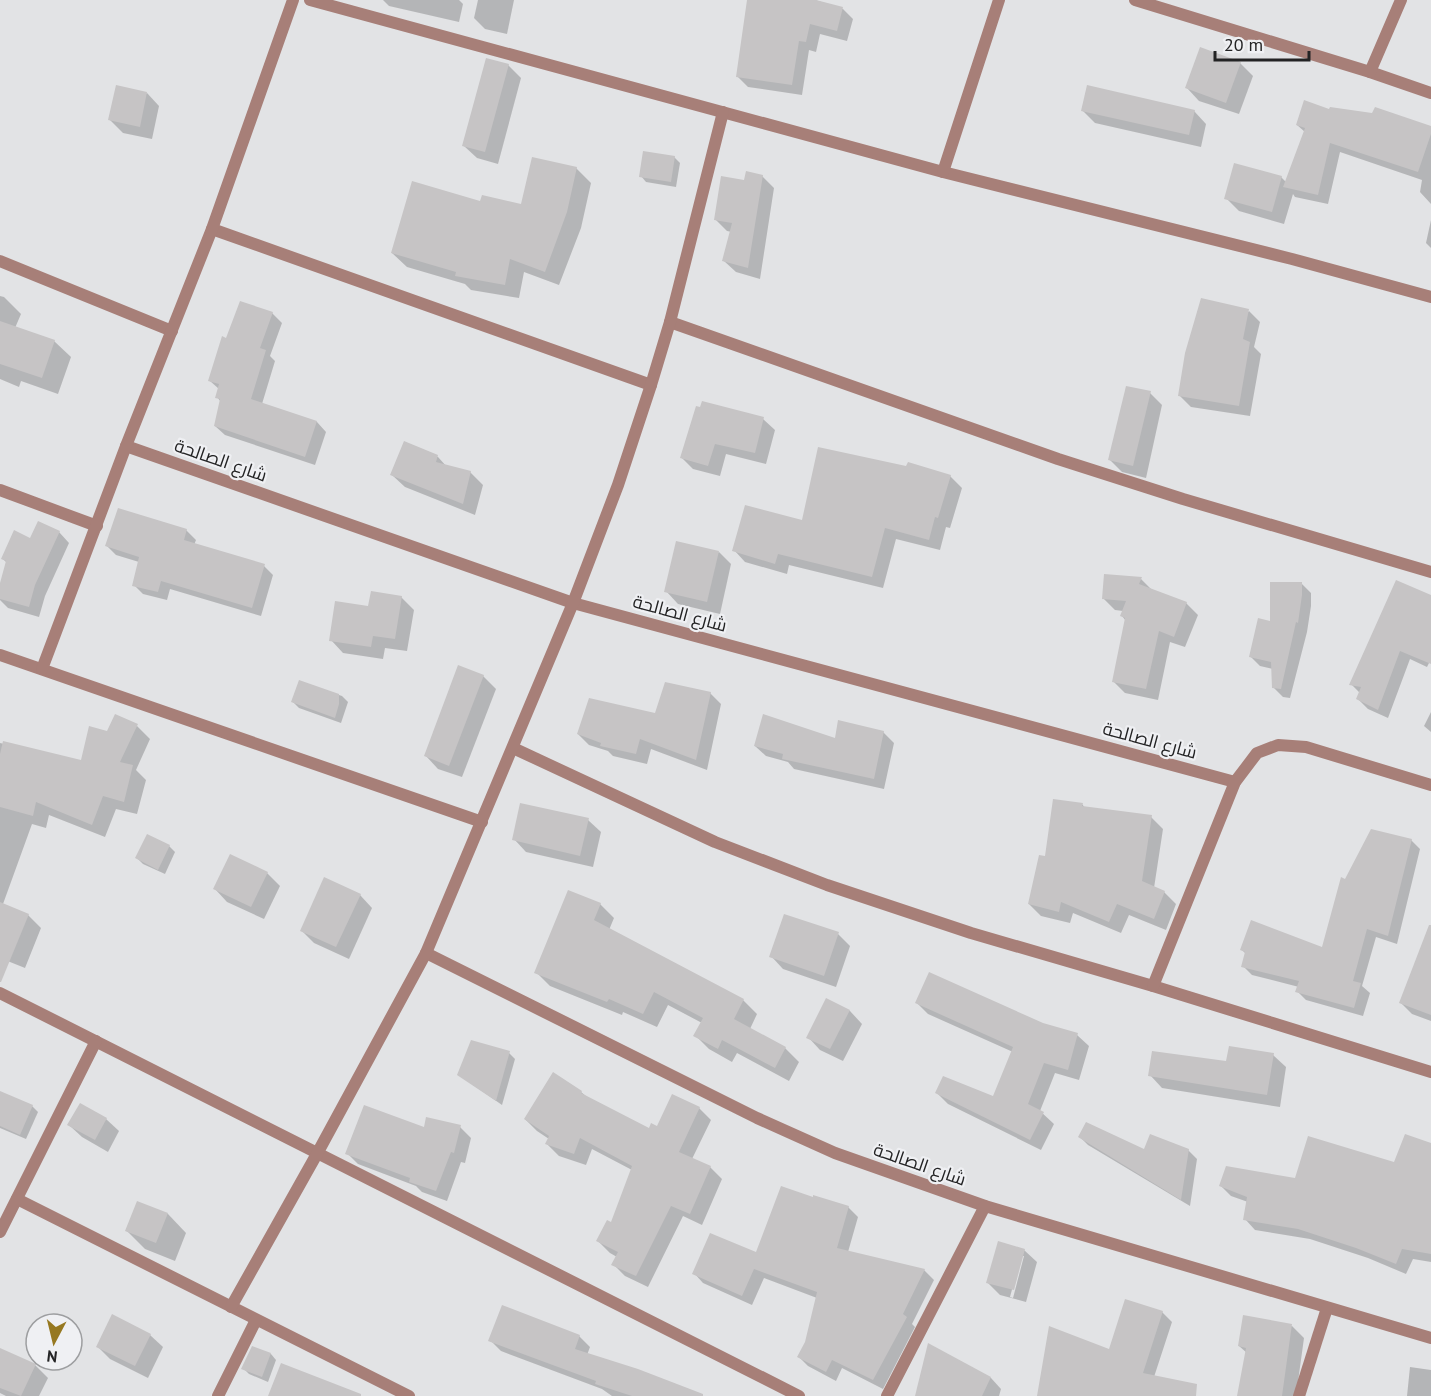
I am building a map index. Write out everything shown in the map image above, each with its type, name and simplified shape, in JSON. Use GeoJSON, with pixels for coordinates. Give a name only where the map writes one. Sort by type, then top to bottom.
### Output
{"type":"FeatureCollection","features":[{"type":"Feature","properties":{"kind":"street"},"geometry":{"type":"LineString","coordinates":[[42,669],[126,446],[212,229],[293,0]]}},
{"type":"Feature","properties":{"kind":"street"},"geometry":{"type":"LineString","coordinates":[[310,0],[943,172],[1431,297]]}},
{"type":"Feature","properties":{"kind":"street"},"geometry":{"type":"LineString","coordinates":[[943,172],[999,0]]}},
{"type":"Feature","properties":{"kind":"street"},"geometry":{"type":"LineString","coordinates":[[1135,0],[1431,93]]}},
{"type":"Feature","properties":{"kind":"street"},"geometry":{"type":"LineString","coordinates":[[1370,72],[1401,0]]}},
{"type":"Feature","properties":{"kind":"street"},"geometry":{"type":"LineString","coordinates":[[231,1307],[426,953],[573,603],[618,485],[651,385],[670,322],[723,112]]}},
{"type":"Feature","properties":{"kind":"street"},"geometry":{"type":"LineString","coordinates":[[212,229],[651,385]]}},
{"type":"Feature","properties":{"kind":"street"},"geometry":{"type":"LineString","coordinates":[[0,261],[172,331]]}},
{"type":"Feature","properties":{"kind":"street"},"geometry":{"type":"LineString","coordinates":[[670,322],[1058,459],[1183,499],[1431,572]]}},
{"type":"Feature","properties":{"kind":"street","name":"شارع الصالحة"},"geometry":{"type":"LineString","coordinates":[[126,446],[573,603],[1235,782]]}},
{"type":"Feature","properties":{"kind":"street"},"geometry":{"type":"LineString","coordinates":[[0,490],[97,526]]}},
{"type":"Feature","properties":{"kind":"street"},"geometry":{"type":"LineString","coordinates":[[0,655],[482,822]]}},
{"type":"Feature","properties":{"kind":"street"},"geometry":{"type":"LineString","coordinates":[[1153,986],[1235,782],[1257,753],[1278,745],[1305,747],[1431,785]]}},
{"type":"Feature","properties":{"kind":"street"},"geometry":{"type":"LineString","coordinates":[[513,748],[716,842],[827,885],[971,933],[1153,986],[1431,1072]]}},
{"type":"Feature","properties":{"kind":"street","name":"شارع الصالحة"},"geometry":{"type":"LineString","coordinates":[[426,953],[767,1122],[835,1153],[985,1206],[1431,1338]]}},
{"type":"Feature","properties":{"kind":"street"},"geometry":{"type":"LineString","coordinates":[[0,993],[799,1396]]}},
{"type":"Feature","properties":{"kind":"street"},"geometry":{"type":"LineString","coordinates":[[0,1232],[96,1041]]}},
{"type":"Feature","properties":{"kind":"street"},"geometry":{"type":"LineString","coordinates":[[17,1198],[409,1396]]}},
{"type":"Feature","properties":{"kind":"street"},"geometry":{"type":"LineString","coordinates":[[887,1396],[985,1206]]}},
{"type":"Feature","properties":{"kind":"street"},"geometry":{"type":"LineString","coordinates":[[1299,1396],[1327,1308]]}},
{"type":"Feature","properties":{"kind":"street"},"geometry":{"type":"LineString","coordinates":[[218,1396],[256,1320]]}},
{"type":"Feature","properties":{"kind":"building"},"geometry":{"type":"Polygon","coordinates":[[[747,0],[816,0],[843,7],[837,31],[810,24],[806,42],[799,41],[792,85],[736,77],[747,0]]]}},
{"type":"Feature","properties":{"kind":"building"},"geometry":{"type":"Polygon","coordinates":[[[1200,47],[1241,62],[1226,103],[1185,88],[1200,47]]]}},
{"type":"Feature","properties":{"kind":"building"},"geometry":{"type":"Polygon","coordinates":[[[486,58],[509,64],[485,152],[462,146],[486,58]]]}},
{"type":"Feature","properties":{"kind":"building"},"geometry":{"type":"Polygon","coordinates":[[[116,85],[147,92],[140,127],[108,120],[116,85]]]}},
{"type":"Feature","properties":{"kind":"building"},"geometry":{"type":"Polygon","coordinates":[[[1087,85],[1195,110],[1189,135],[1081,111],[1087,85]]]}},
{"type":"Feature","properties":{"kind":"building"},"geometry":{"type":"Polygon","coordinates":[[[1304,100],[1329,109],[1330,107],[1372,113],[1375,107],[1431,126],[1431,134],[1418,172],[1330,143],[1318,195],[1283,187],[1305,128],[1296,125],[1304,100]]]}},
{"type":"Feature","properties":{"kind":"building"},"geometry":{"type":"Polygon","coordinates":[[[643,151],[675,156],[671,182],[639,177],[643,151]]]}},
{"type":"Feature","properties":{"kind":"building"},"geometry":{"type":"Polygon","coordinates":[[[532,157],[577,167],[567,212],[545,272],[510,259],[505,285],[455,276],[456,272],[391,253],[412,181],[480,201],[482,195],[521,204],[532,157]]]}},
{"type":"Feature","properties":{"kind":"building"},"geometry":{"type":"Polygon","coordinates":[[[1234,163],[1282,176],[1272,212],[1224,199],[1234,163]]]}},
{"type":"Feature","properties":{"kind":"building"},"geometry":{"type":"Polygon","coordinates":[[[746,171],[763,175],[748,268],[722,261],[732,223],[714,220],[721,176],[744,180],[746,171]]]}},
{"type":"Feature","properties":{"kind":"building"},"geometry":{"type":"Polygon","coordinates":[[[1201,298],[1249,309],[1243,339],[1250,342],[1239,406],[1178,396],[1185,353],[1201,298]]]}},
{"type":"Feature","properties":{"kind":"building"},"geometry":{"type":"Polygon","coordinates":[[[240,301],[273,312],[260,348],[266,350],[251,399],[317,421],[305,457],[214,426],[220,399],[215,398],[219,384],[208,381],[222,336],[226,338],[240,301]]]}},
{"type":"Feature","properties":{"kind":"building"},"geometry":{"type":"Polygon","coordinates":[[[0,321],[55,340],[42,378],[0,364],[0,321]]]}},
{"type":"Feature","properties":{"kind":"building"},"geometry":{"type":"Polygon","coordinates":[[[1126,386],[1151,391],[1133,466],[1108,460],[1126,386]]]}},
{"type":"Feature","properties":{"kind":"building"},"geometry":{"type":"Polygon","coordinates":[[[702,401],[764,417],[755,453],[715,444],[708,466],[680,458],[696,406],[700,407],[702,401]]]}},
{"type":"Feature","properties":{"kind":"building"},"geometry":{"type":"Polygon","coordinates":[[[404,441],[438,455],[436,462],[471,471],[463,504],[390,475],[404,441]]]}},
{"type":"Feature","properties":{"kind":"building"},"geometry":{"type":"Polygon","coordinates":[[[818,447],[906,466],[908,462],[951,475],[929,540],[885,528],[872,577],[778,554],[775,564],[732,551],[745,505],[802,520],[818,447]]]}},
{"type":"Feature","properties":{"kind":"building"},"geometry":{"type":"Polygon","coordinates":[[[118,508],[187,529],[184,540],[265,564],[252,608],[161,581],[158,592],[132,586],[139,557],[105,546],[118,508]]]}},
{"type":"Feature","properties":{"kind":"building"},"geometry":{"type":"Polygon","coordinates":[[[38,521],[60,531],[35,585],[29,607],[0,599],[0,583],[6,561],[1,559],[14,530],[30,538],[38,521]]]}},
{"type":"Feature","properties":{"kind":"building"},"geometry":{"type":"Polygon","coordinates":[[[676,541],[719,551],[707,602],[664,592],[676,541]]]}},
{"type":"Feature","properties":{"kind":"building"},"geometry":{"type":"Polygon","coordinates":[[[1104,574],[1142,577],[1139,584],[1187,602],[1174,637],[1159,631],[1146,689],[1112,682],[1125,618],[1120,616],[1126,601],[1102,599],[1104,574]]]}},
{"type":"Feature","properties":{"kind":"building"},"geometry":{"type":"Polygon","coordinates":[[[1396,580],[1431,595],[1431,664],[1400,651],[1378,710],[1356,699],[1361,687],[1349,685],[1396,580]]]}},
{"type":"Feature","properties":{"kind":"building"},"geometry":{"type":"Polygon","coordinates":[[[1270,582],[1302,582],[1298,623],[1296,622],[1281,689],[1272,688],[1271,662],[1249,657],[1258,618],[1270,621],[1270,582]]]}},
{"type":"Feature","properties":{"kind":"building"},"geometry":{"type":"Polygon","coordinates":[[[371,591],[402,596],[395,639],[373,636],[371,647],[329,641],[335,601],[368,606],[371,591]]]}},
{"type":"Feature","properties":{"kind":"building"},"geometry":{"type":"Polygon","coordinates":[[[458,665],[484,675],[449,766],[424,756],[458,665]]]}},
{"type":"Feature","properties":{"kind":"building"},"geometry":{"type":"Polygon","coordinates":[[[299,680],[339,694],[335,718],[291,702],[299,680]]]}},
{"type":"Feature","properties":{"kind":"building"},"geometry":{"type":"Polygon","coordinates":[[[665,682],[711,692],[696,760],[640,739],[636,754],[600,746],[601,743],[577,734],[589,698],[655,713],[665,682]]]}},
{"type":"Feature","properties":{"kind":"building"},"geometry":{"type":"Polygon","coordinates":[[[115,714],[138,724],[120,762],[133,765],[124,802],[103,796],[92,825],[36,802],[33,816],[0,807],[0,754],[3,741],[81,760],[89,726],[107,731],[115,714]]]}},
{"type":"Feature","properties":{"kind":"building"},"geometry":{"type":"Polygon","coordinates":[[[763,714],[835,738],[838,720],[884,731],[874,779],[782,759],[783,754],[754,746],[763,714]]]}},
{"type":"Feature","properties":{"kind":"building"},"geometry":{"type":"Polygon","coordinates":[[[1053,799],[1083,803],[1082,806],[1152,815],[1142,881],[1165,891],[1154,919],[1117,904],[1109,922],[1061,902],[1059,912],[1028,904],[1039,855],[1045,856],[1053,799]]]}},
{"type":"Feature","properties":{"kind":"building"},"geometry":{"type":"Polygon","coordinates":[[[520,803],[589,818],[580,856],[512,840],[520,803]]]}},
{"type":"Feature","properties":{"kind":"building"},"geometry":{"type":"Polygon","coordinates":[[[1371,829],[1412,839],[1388,936],[1367,929],[1353,981],[1361,983],[1354,1008],[1295,992],[1299,981],[1241,967],[1245,952],[1240,950],[1251,920],[1322,947],[1341,877],[1345,879],[1371,829]]]}},
{"type":"Feature","properties":{"kind":"building"},"geometry":{"type":"Polygon","coordinates":[[[147,834],[170,845],[158,870],[135,858],[147,834]]]}},
{"type":"Feature","properties":{"kind":"building"},"geometry":{"type":"Polygon","coordinates":[[[230,854],[268,872],[251,907],[213,889],[230,854]]]}},
{"type":"Feature","properties":{"kind":"building"},"geometry":{"type":"Polygon","coordinates":[[[324,877],[361,894],[336,947],[300,931],[324,877]]]}},
{"type":"Feature","properties":{"kind":"building"},"geometry":{"type":"Polygon","coordinates":[[[568,890],[601,903],[594,920],[744,999],[734,1019],[786,1047],[775,1068],[722,1040],[718,1049],[693,1036],[703,1018],[654,992],[643,1014],[609,999],[607,1002],[534,973],[568,890]]]}},
{"type":"Feature","properties":{"kind":"building"},"geometry":{"type":"Polygon","coordinates":[[[0,902],[29,914],[1,982],[0,982],[0,902]]]}},
{"type":"Feature","properties":{"kind":"building"},"geometry":{"type":"Polygon","coordinates":[[[784,914],[839,932],[824,976],[769,957],[784,914]]]}},
{"type":"Feature","properties":{"kind":"building"},"geometry":{"type":"Polygon","coordinates":[[[1429,925],[1431,925],[1431,1015],[1399,1003],[1429,925]]]}},
{"type":"Feature","properties":{"kind":"building"},"geometry":{"type":"Polygon","coordinates":[[[929,972],[1043,1023],[1078,1033],[1068,1070],[1044,1063],[1028,1104],[1044,1112],[1030,1140],[935,1093],[943,1076],[993,1096],[1013,1047],[915,1003],[929,972]]]}},
{"type":"Feature","properties":{"kind":"building"},"geometry":{"type":"Polygon","coordinates":[[[826,998],[850,1010],[830,1049],[806,1038],[826,998]]]}},
{"type":"Feature","properties":{"kind":"building"},"geometry":{"type":"Polygon","coordinates":[[[471,1040],[510,1051],[496,1101],[457,1075],[471,1040]]]}},
{"type":"Feature","properties":{"kind":"building"},"geometry":{"type":"Polygon","coordinates":[[[1229,1046],[1274,1053],[1267,1095],[1148,1076],[1152,1051],[1226,1061],[1229,1046]]]}},
{"type":"Feature","properties":{"kind":"building"},"geometry":{"type":"Polygon","coordinates":[[[553,1072],[582,1091],[581,1093],[649,1128],[651,1123],[657,1126],[672,1094],[700,1107],[679,1152],[711,1166],[690,1214],[671,1206],[636,1276],[611,1265],[618,1252],[596,1241],[607,1220],[611,1222],[632,1166],[580,1138],[574,1154],[545,1144],[549,1136],[524,1119],[553,1072]]]}},
{"type":"Feature","properties":{"kind":"building"},"geometry":{"type":"Polygon","coordinates":[[[0,1091],[33,1105],[20,1135],[0,1126],[0,1091]]]}},
{"type":"Feature","properties":{"kind":"building"},"geometry":{"type":"Polygon","coordinates":[[[80,1103],[107,1118],[95,1140],[67,1125],[80,1103]]]}},
{"type":"Feature","properties":{"kind":"building"},"geometry":{"type":"Polygon","coordinates":[[[364,1105],[424,1127],[426,1117],[461,1125],[454,1153],[451,1152],[436,1191],[409,1182],[410,1178],[345,1154],[364,1105]]]}},
{"type":"Feature","properties":{"kind":"building"},"geometry":{"type":"Polygon","coordinates":[[[1086,1122],[1144,1149],[1150,1134],[1189,1149],[1181,1200],[1078,1137],[1086,1122]]]}},
{"type":"Feature","properties":{"kind":"building"},"geometry":{"type":"Polygon","coordinates":[[[1405,1134],[1431,1143],[1431,1254],[1402,1249],[1396,1264],[1298,1229],[1243,1220],[1247,1197],[1219,1186],[1226,1166],[1295,1178],[1308,1136],[1394,1162],[1405,1134]]]}},
{"type":"Feature","properties":{"kind":"building"},"geometry":{"type":"Polygon","coordinates":[[[781,1186],[849,1206],[837,1248],[925,1269],[903,1314],[907,1317],[873,1380],[832,1360],[826,1372],[797,1357],[805,1342],[817,1292],[754,1269],[742,1296],[692,1274],[710,1233],[756,1252],[781,1186]]]}},
{"type":"Feature","properties":{"kind":"building"},"geometry":{"type":"Polygon","coordinates":[[[137,1201],[168,1213],[156,1243],[125,1231],[137,1201]]]}},
{"type":"Feature","properties":{"kind":"building"},"geometry":{"type":"Polygon","coordinates":[[[998,1241],[1025,1249],[1014,1290],[986,1283],[998,1241]]]}},
{"type":"Feature","properties":{"kind":"building"},"geometry":{"type":"Polygon","coordinates":[[[1125,1299],[1163,1311],[1143,1373],[1197,1384],[1196,1396],[1037,1396],[1049,1326],[1109,1349],[1125,1299]]]}},
{"type":"Feature","properties":{"kind":"building"},"geometry":{"type":"Polygon","coordinates":[[[502,1305],[580,1335],[575,1349],[638,1369],[703,1394],[703,1396],[632,1396],[595,1384],[596,1381],[488,1341],[502,1305]]]}},
{"type":"Feature","properties":{"kind":"building"},"geometry":{"type":"Polygon","coordinates":[[[112,1314],[151,1334],[135,1366],[96,1347],[112,1314]]]}},
{"type":"Feature","properties":{"kind":"building"},"geometry":{"type":"Polygon","coordinates":[[[1243,1315],[1292,1324],[1282,1396],[1237,1396],[1246,1348],[1238,1346],[1243,1315]]]}},
{"type":"Feature","properties":{"kind":"building"},"geometry":{"type":"Polygon","coordinates":[[[928,1343],[991,1377],[982,1396],[915,1396],[928,1343]]]}},
{"type":"Feature","properties":{"kind":"building"},"geometry":{"type":"Polygon","coordinates":[[[252,1346],[271,1353],[262,1377],[241,1369],[252,1346]]]}},
{"type":"Feature","properties":{"kind":"building"},"geometry":{"type":"Polygon","coordinates":[[[0,1348],[24,1359],[24,1372],[32,1372],[21,1396],[0,1388],[0,1348]]]}},
{"type":"Feature","properties":{"kind":"building"},"geometry":{"type":"Polygon","coordinates":[[[281,1363],[361,1394],[361,1396],[268,1396],[281,1363]]]}}]}
